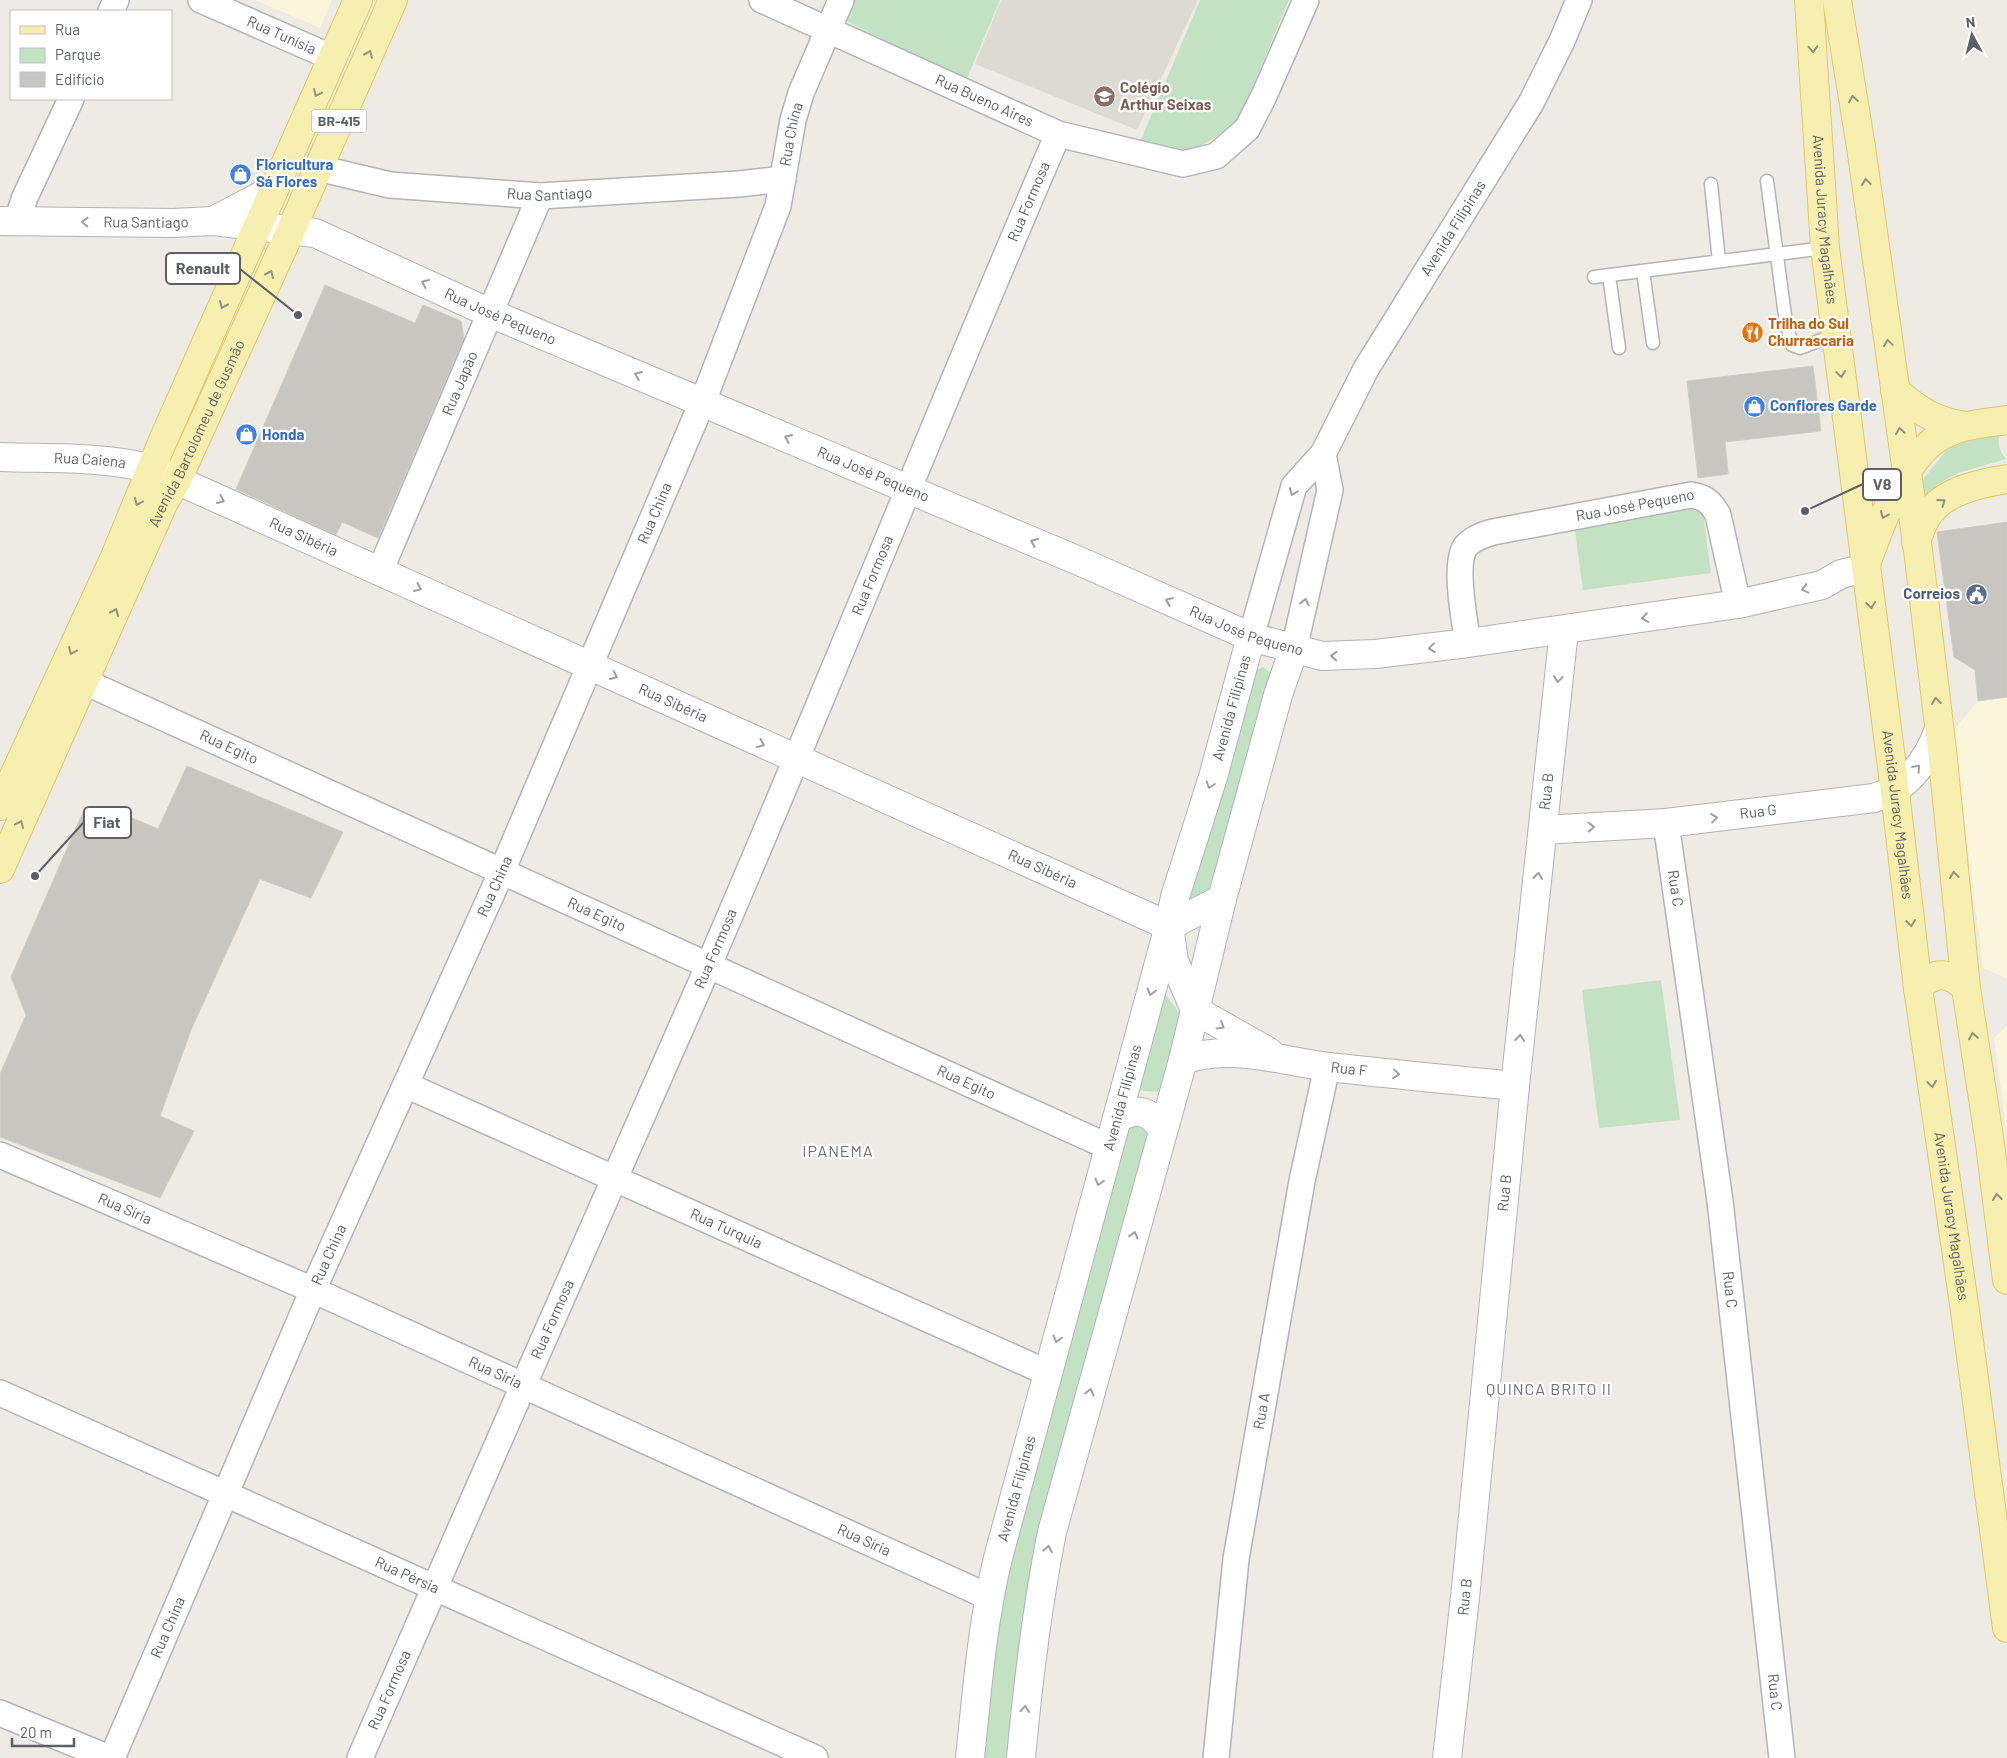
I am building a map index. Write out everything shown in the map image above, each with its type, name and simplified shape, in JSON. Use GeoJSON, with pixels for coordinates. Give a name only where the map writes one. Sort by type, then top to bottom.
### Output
{"type":"FeatureCollection","features":[{"type":"Feature","properties":{"kind":"main road","name":"Avenida Bartolomeu de Gusmão"},"geometry":{"type":"LineString","coordinates":[[0,806],[110,568],[164,438],[358,0]]}},
{"type":"Feature","properties":{"kind":"main road","name":"Avenida Bartolomeu de Gusmão"},"geometry":{"type":"LineString","coordinates":[[0,869],[164,502],[177,480],[393,0]]}},
{"type":"Feature","properties":{"kind":"main road","name":"Avenida Juracy Magalhães"},"geometry":{"type":"LineString","coordinates":[[1809,0],[1825,248],[1895,790],[1918,988],[1965,1311],[2007,1628]]}},
{"type":"Feature","properties":{"kind":"main road"},"geometry":{"type":"LineString","coordinates":[[1837,0],[1861,147],[1916,542],[1939,729],[1966,988],[1990,1144],[2007,1279]]}},
{"type":"Feature","properties":{"kind":"main road"},"geometry":{"type":"LineString","coordinates":[[1818,152],[1861,147]]}},
{"type":"Feature","properties":{"kind":"main road"},"geometry":{"type":"LineString","coordinates":[[213,222],[274,189]]}},
{"type":"Feature","properties":{"kind":"main road","name":"Rua Santiago"},"geometry":{"type":"LineString","coordinates":[[9,221],[213,222],[259,226],[288,236]]}},
{"type":"Feature","properties":{"kind":"main road","name":"Rua José Pequeno"},"geometry":{"type":"LineString","coordinates":[[288,236],[315,233],[490,312],[1252,637],[1322,656],[1345,657],[1468,643],[1738,604],[1822,585],[1841,574],[1857,570],[1865,564]]}},
{"type":"Feature","properties":{"kind":"main road"},"geometry":{"type":"LineString","coordinates":[[1895,391],[1924,414],[1948,423],[1965,426]]}},
{"type":"Feature","properties":{"kind":"main road"},"geometry":{"type":"LineString","coordinates":[[1865,564],[1886,509],[1906,471],[1928,447],[1945,434],[1965,426],[2007,420]]}},
{"type":"Feature","properties":{"kind":"main road","name":"Rua Caiena"},"geometry":{"type":"LineString","coordinates":[[0,457],[134,464],[177,480]]}},
{"type":"Feature","properties":{"kind":"main road"},"geometry":{"type":"LineString","coordinates":[[1916,542],[1927,515],[1938,504],[1954,493],[1976,485],[2007,479]]}},
{"type":"Feature","properties":{"kind":"main road","name":"Rua Sibéria"},"geometry":{"type":"LineString","coordinates":[[177,480],[589,665],[795,760],[1169,926]]}},
{"type":"Feature","properties":{"kind":"main road","name":"Rua B"},"geometry":{"type":"LineString","coordinates":[[1447,1758],[1467,1578],[1515,1086],[1543,830],[1547,773],[1564,630]]}},
{"type":"Feature","properties":{"kind":"main road","name":"Avenida Filipinas"},"geometry":{"type":"LineString","coordinates":[[970,1758],[989,1597],[1128,1081],[1175,897],[1213,777],[1252,637]]}},
{"type":"Feature","properties":{"kind":"main road"},"geometry":{"type":"LineString","coordinates":[[1021,1758],[1041,1585],[1052,1532],[1183,1060],[1222,899],[1278,695],[1294,649]]}},
{"type":"Feature","properties":{"kind":"main road","name":"Rua G"},"geometry":{"type":"LineString","coordinates":[[1543,830],[1666,823],[1874,798],[1895,790],[1922,762],[1932,748],[1939,729]]}},
{"type":"Feature","properties":{"kind":"main road"},"geometry":{"type":"LineString","coordinates":[[1222,899],[1169,926],[1174,961],[1195,1010],[1279,1058]]}},
{"type":"Feature","properties":{"kind":"main road"},"geometry":{"type":"LineString","coordinates":[[1918,988],[1929,979],[1944,975],[1958,980],[1966,988]]}},
{"type":"Feature","properties":{"kind":"main road","name":"Rua F"},"geometry":{"type":"LineString","coordinates":[[1183,1060],[1197,1055],[1217,1052],[1279,1058],[1327,1067],[1515,1086]]}},
{"type":"Feature","properties":{"kind":"main road"},"geometry":{"type":"LineString","coordinates":[[1128,1081],[1133,1091],[1143,1096],[1164,1096],[1173,1093]]}},
{"type":"Feature","properties":{"kind":"main road"},"geometry":{"type":"LineString","coordinates":[[1117,1118],[1128,1112],[1148,1113],[1163,1130]]}},
{"type":"Feature","properties":{"kind":"street","name":"Rua Tunísia"},"geometry":{"type":"LineString","coordinates":[[200,0],[333,58]]}},
{"type":"Feature","properties":{"kind":"street","name":"Rua Bueno Aires"},"geometry":{"type":"LineString","coordinates":[[762,0],[1058,134],[1183,164],[1216,156],[1247,129],[1263,98],[1306,0]]}},
{"type":"Feature","properties":{"kind":"street","name":"Rua China"},"geometry":{"type":"LineString","coordinates":[[110,1758],[313,1290],[502,870],[702,402],[767,239],[778,206],[793,120],[801,93],[841,0]]}},
{"type":"Feature","properties":{"kind":"street","name":"Avenida Filipinas"},"geometry":{"type":"LineString","coordinates":[[1252,637],[1294,486],[1323,454],[1366,368],[1531,103],[1562,41],[1579,0]]}},
{"type":"Feature","properties":{"kind":"street"},"geometry":{"type":"LineString","coordinates":[[9,221],[25,197],[71,100]]}},
{"type":"Feature","properties":{"kind":"street","name":"Rua Formosa"},"geometry":{"type":"LineString","coordinates":[[360,1758],[708,967],[971,336],[1058,134]]}},
{"type":"Feature","properties":{"kind":"street","name":"Rua Santiago"},"geometry":{"type":"LineString","coordinates":[[318,168],[390,184],[540,196],[739,184],[784,179]]}},
{"type":"Feature","properties":{"kind":"street","name":"Rua Japão"},"geometry":{"type":"LineString","coordinates":[[380,571],[540,196]]}},
{"type":"Feature","properties":{"kind":"street"},"geometry":{"type":"LineString","coordinates":[[1294,649],[1330,490],[1323,454]]}},
{"type":"Feature","properties":{"kind":"street","name":"Rua José Pequeno"},"geometry":{"type":"LineString","coordinates":[[1468,643],[1460,562],[1465,547],[1476,538],[1493,532],[1691,495],[1703,497],[1712,503],[1718,515],[1738,604]]}},
{"type":"Feature","properties":{"kind":"street","name":"Rua Egito"},"geometry":{"type":"LineString","coordinates":[[84,682],[502,870],[708,967],[1109,1147]]}},
{"type":"Feature","properties":{"kind":"street","name":"Rua C"},"geometry":{"type":"LineString","coordinates":[[1666,823],[1720,1201],[1782,1758]]}},
{"type":"Feature","properties":{"kind":"street","name":"Rua A"},"geometry":{"type":"LineString","coordinates":[[1216,1758],[1236,1559],[1302,1181],[1327,1067]]}},
{"type":"Feature","properties":{"kind":"street","name":"Rua Turquia"},"geometry":{"type":"LineString","coordinates":[[406,1084],[1048,1373]]}},
{"type":"Feature","properties":{"kind":"street","name":"Rua Síria"},"geometry":{"type":"LineString","coordinates":[[0,1155],[313,1290],[989,1597]]}},
{"type":"Feature","properties":{"kind":"street","name":"Rua Pérsia"},"geometry":{"type":"LineString","coordinates":[[0,1393],[814,1758]]}},
{"type":"Feature","properties":{"kind":"street"},"geometry":{"type":"LineString","coordinates":[[0,1713],[110,1758]]}},
{"type":"Feature","properties":{"kind":"lane"},"geometry":{"type":"LineString","coordinates":[[1767,181],[1786,322],[1792,345],[1800,348],[1837,334]]}},
{"type":"Feature","properties":{"kind":"lane"},"geometry":{"type":"LineString","coordinates":[[1711,184],[1719,261]]}},
{"type":"Feature","properties":{"kind":"lane"},"geometry":{"type":"LineString","coordinates":[[1594,277],[1825,248]]}},
{"type":"Feature","properties":{"kind":"lane"},"geometry":{"type":"LineString","coordinates":[[1642,271],[1653,343]]}},
{"type":"Feature","properties":{"kind":"lane"},"geometry":{"type":"LineString","coordinates":[[1608,275],[1619,348]]}},
{"type":"Feature","properties":{"kind":"shaded area"},"geometry":{"type":"Polygon","coordinates":[[[255,0],[332,0],[320,28],[255,0]]]}},
{"type":"Feature","properties":{"kind":"shaded area","name":"Colégio Arthur Seixas"},"geometry":{"type":"Polygon","coordinates":[[[1001,0],[1198,0],[1137,130],[975,64],[1001,0]]]}},
{"type":"Feature","properties":{"kind":"shaded area"},"geometry":{"type":"Polygon","coordinates":[[[2007,697],[2007,980],[1983,968],[1953,731],[1978,701],[2007,697]]]}},
{"type":"Feature","properties":{"kind":"shaded area"},"geometry":{"type":"Polygon","coordinates":[[[2007,1025],[2007,1135],[1994,1038],[2007,1025]]]}},
{"type":"Feature","properties":{"kind":"green space"},"geometry":{"type":"Polygon","coordinates":[[[854,0],[1000,0],[965,83],[845,20],[854,0]]]}},
{"type":"Feature","properties":{"kind":"green space"},"geometry":{"type":"Polygon","coordinates":[[[1200,0],[1289,0],[1239,119],[1218,136],[1199,146],[1181,153],[1174,153],[1140,142],[1200,0]]]}},
{"type":"Feature","properties":{"kind":"green space"},"geometry":{"type":"Polygon","coordinates":[[[2002,429],[1999,445],[2006,459],[1958,473],[1937,485],[1920,505],[1917,487],[1945,452],[1970,432],[2002,429]]]}},
{"type":"Feature","properties":{"kind":"green space"},"geometry":{"type":"Polygon","coordinates":[[[1702,506],[1711,573],[1583,590],[1574,524],[1702,506]]]}},
{"type":"Feature","properties":{"kind":"green space"},"geometry":{"type":"Polygon","coordinates":[[[1263,667],[1270,672],[1271,679],[1219,885],[1185,902],[1255,671],[1263,667]]]}},
{"type":"Feature","properties":{"kind":"green space"},"geometry":{"type":"Polygon","coordinates":[[[1661,980],[1680,1120],[1599,1128],[1582,990],[1661,980]]]}},
{"type":"Feature","properties":{"kind":"green space"},"geometry":{"type":"Polygon","coordinates":[[[1162,990],[1184,1019],[1162,1092],[1143,1091],[1136,1086],[1162,990]]]}},
{"type":"Feature","properties":{"kind":"green space"},"geometry":{"type":"Polygon","coordinates":[[[1135,1125],[1146,1127],[1154,1135],[1025,1602],[1016,1758],[980,1758],[993,1615],[1123,1128],[1135,1125]]]}},
{"type":"Feature","properties":{"kind":"building"},"geometry":{"type":"Polygon","coordinates":[[[325,285],[415,323],[423,305],[461,321],[464,338],[378,538],[342,522],[336,535],[236,489],[325,285]]]}},
{"type":"Feature","properties":{"kind":"building","name":"Conflores Garde"},"geometry":{"type":"Polygon","coordinates":[[[1813,366],[1821,431],[1725,442],[1728,474],[1698,478],[1687,381],[1813,366]]]}},
{"type":"Feature","properties":{"kind":"building","name":"Correios"},"geometry":{"type":"Polygon","coordinates":[[[2007,522],[2007,697],[1978,701],[1975,670],[1954,657],[1937,532],[2007,522]]]}},
{"type":"Feature","properties":{"kind":"building"},"geometry":{"type":"Polygon","coordinates":[[[187,766],[343,832],[311,898],[260,879],[191,1030],[160,1116],[194,1131],[160,1198],[0,1137],[0,1074],[26,1015],[11,977],[83,812],[119,826],[123,814],[158,829],[187,766]]]}},
{"type":"Feature","properties":{"kind":"place","name":"Colégio Arthur Seixas"},"geometry":{"type":"Point","coordinates":[1104,97]}},
{"type":"Feature","properties":{"kind":"place","name":"Floricultura Sá Flores"},"geometry":{"type":"Point","coordinates":[240,174]}},
{"type":"Feature","properties":{"kind":"place","name":"Renault"},"geometry":{"type":"Point","coordinates":[298,315]}},
{"type":"Feature","properties":{"kind":"place","name":"Trilha do Sul Churrascaria"},"geometry":{"type":"Point","coordinates":[1752,333]}},
{"type":"Feature","properties":{"kind":"place","name":"Conflores Garde"},"geometry":{"type":"Point","coordinates":[1754,406]}},
{"type":"Feature","properties":{"kind":"place","name":"Honda"},"geometry":{"type":"Point","coordinates":[246,435]}},
{"type":"Feature","properties":{"kind":"place","name":"V8"},"geometry":{"type":"Point","coordinates":[1805,511]}},
{"type":"Feature","properties":{"kind":"place","name":"Correios"},"geometry":{"type":"Point","coordinates":[1976,594]}},
{"type":"Feature","properties":{"kind":"place","name":"Fiat"},"geometry":{"type":"Point","coordinates":[35,876]}},
{"type":"Feature","properties":{"kind":"district","name":"IPANEMA"},"geometry":{"type":"Point","coordinates":[838,1151]}},
{"type":"Feature","properties":{"kind":"district","name":"QUINCA BRITO II"},"geometry":{"type":"Point","coordinates":[1549,1389]}}]}
